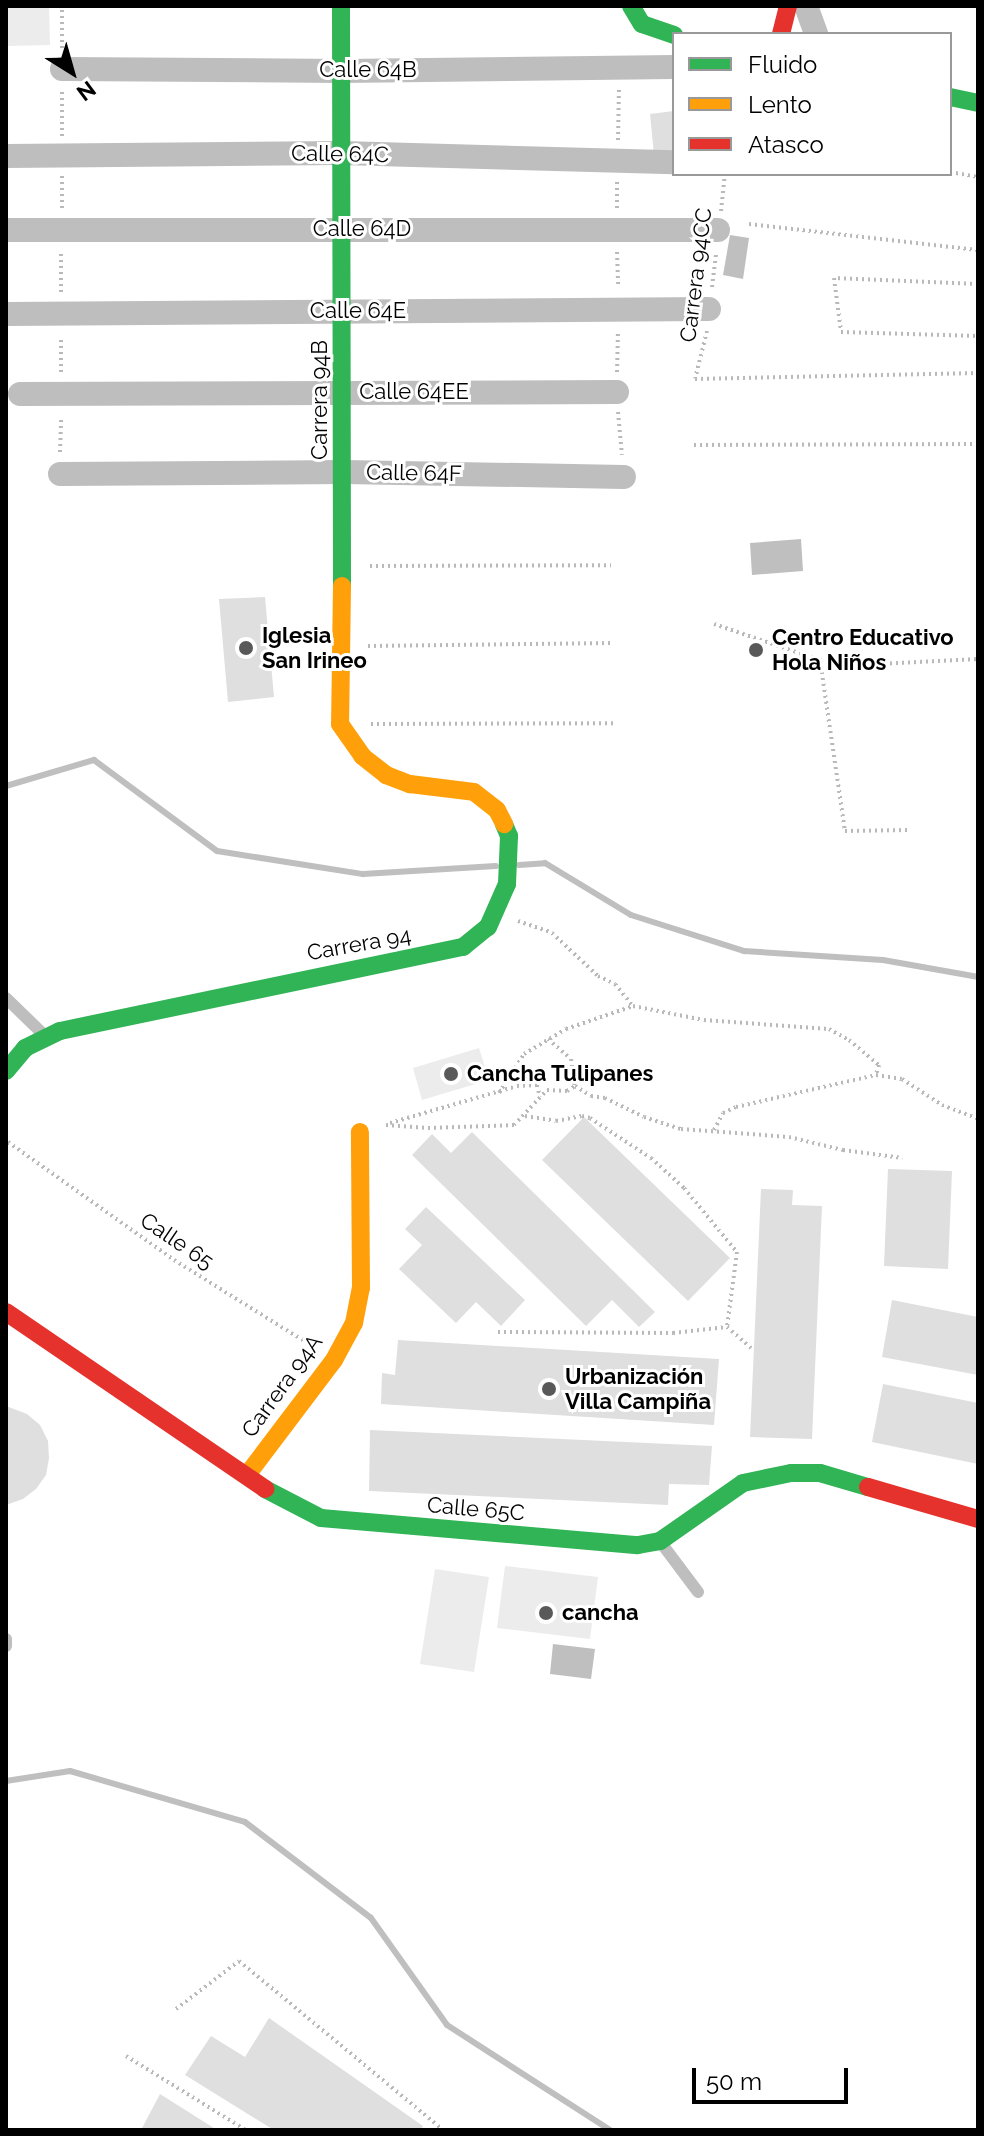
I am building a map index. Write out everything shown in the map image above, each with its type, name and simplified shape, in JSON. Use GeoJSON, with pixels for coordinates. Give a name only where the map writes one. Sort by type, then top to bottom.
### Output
{"type":"FeatureCollection","features":[{"type":"Feature","properties":{"kind":"street","name":"Carrera 94B"},"geometry":{"type":"LineString","coordinates":[[340,724],[340,566],[344,472],[341,6]]}},
{"type":"Feature","properties":{"kind":"street"},"geometry":{"type":"LineString","coordinates":[[631,6],[642,24],[672,34]]}},
{"type":"Feature","properties":{"kind":"street"},"geometry":{"type":"LineString","coordinates":[[782,32],[788,6]]}},
{"type":"Feature","properties":{"kind":"street"},"geometry":{"type":"LineString","coordinates":[[806,6],[815,32]]}},
{"type":"Feature","properties":{"kind":"street","name":"Calle 64B"},"geometry":{"type":"LineString","coordinates":[[62,69],[342,71],[672,67]]}},
{"type":"Feature","properties":{"kind":"street"},"geometry":{"type":"LineString","coordinates":[[952,97],[978,103]]}},
{"type":"Feature","properties":{"kind":"street","name":"Calle 64C"},"geometry":{"type":"LineString","coordinates":[[6,156],[342,153],[672,162]]}},
{"type":"Feature","properties":{"kind":"street","name":"Calle 64D"},"geometry":{"type":"LineString","coordinates":[[6,230],[718,230]]}},
{"type":"Feature","properties":{"kind":"street","name":"Calle 64E"},"geometry":{"type":"LineString","coordinates":[[6,314],[709,309]]}},
{"type":"Feature","properties":{"kind":"street","name":"Calle 64EE"},"geometry":{"type":"LineString","coordinates":[[20,394],[617,392]]}},
{"type":"Feature","properties":{"kind":"street","name":"Calle 64F"},"geometry":{"type":"LineString","coordinates":[[60,474],[344,472],[624,477]]}},
{"type":"Feature","properties":{"kind":"street","name":"Carrera 94"},"geometry":{"type":"LineString","coordinates":[[6,1071],[25,1048],[44,1036],[188,1007],[315,976],[436,955],[479,938],[504,892],[509,836],[497,810],[474,792],[410,784],[386,775],[362,756],[340,724]]}},
{"type":"Feature","properties":{"kind":"street","name":"Carrera 94A"},"geometry":{"type":"LineString","coordinates":[[247,1475],[334,1360],[354,1323],[361,1288],[360,1132]]}},
{"type":"Feature","properties":{"kind":"street","name":"Calle 65C"},"geometry":{"type":"LineString","coordinates":[[6,1312],[279,1499],[321,1518],[638,1545],[660,1541]]}},
{"type":"Feature","properties":{"kind":"street"},"geometry":{"type":"LineString","coordinates":[[660,1541],[743,1483],[791,1473],[820,1473],[978,1519]]}},
{"type":"Feature","properties":{"kind":"lane"},"geometry":{"type":"LineString","coordinates":[[6,998],[44,1036]]}},
{"type":"Feature","properties":{"kind":"lane"},"geometry":{"type":"LineString","coordinates":[[660,1541],[698,1592]]}},
{"type":"Feature","properties":{"kind":"lane"},"geometry":{"type":"LineString","coordinates":[[6,1639],[6,1646]]}},
{"type":"Feature","properties":{"kind":"path"},"geometry":{"type":"LineString","coordinates":[[952,172],[978,177]]}},
{"type":"Feature","properties":{"kind":"path","name":"Carrera 94CC"},"geometry":{"type":"LineString","coordinates":[[725,176],[705,347],[695,379],[978,373]]}},
{"type":"Feature","properties":{"kind":"path"},"geometry":{"type":"LineString","coordinates":[[749,224],[978,250]]}},
{"type":"Feature","properties":{"kind":"path"},"geometry":{"type":"LineString","coordinates":[[978,284],[834,278],[841,332],[978,336]]}},
{"type":"Feature","properties":{"kind":"path"},"geometry":{"type":"LineString","coordinates":[[694,445],[978,444]]}},
{"type":"Feature","properties":{"kind":"path"},"geometry":{"type":"LineString","coordinates":[[340,566],[611,565]]}},
{"type":"Feature","properties":{"kind":"path"},"geometry":{"type":"LineString","coordinates":[[714,624],[820,660],[878,664],[978,659]]}},
{"type":"Feature","properties":{"kind":"path"},"geometry":{"type":"LineString","coordinates":[[339,646],[613,643]]}},
{"type":"Feature","properties":{"kind":"path"},"geometry":{"type":"LineString","coordinates":[[820,660],[845,831],[910,830]]}},
{"type":"Feature","properties":{"kind":"path"},"geometry":{"type":"LineString","coordinates":[[340,724],[616,723]]}},
{"type":"Feature","properties":{"kind":"path"},"geometry":{"type":"LineString","coordinates":[[504,892],[519,922],[552,933],[598,976],[615,984],[633,1006]]}},
{"type":"Feature","properties":{"kind":"path"},"geometry":{"type":"LineString","coordinates":[[499,1093],[524,1054],[548,1039],[633,1006],[704,1020],[829,1029],[849,1040],[879,1065],[876,1075]]}},
{"type":"Feature","properties":{"kind":"path"},"geometry":{"type":"LineString","coordinates":[[548,1039],[571,1059],[575,1086],[591,1096],[605,1098],[644,1117],[681,1129],[789,1137],[843,1150],[902,1158]]}},
{"type":"Feature","properties":{"kind":"path"},"geometry":{"type":"LineString","coordinates":[[714,1130],[723,1113],[736,1107],[876,1075],[902,1079],[942,1105],[978,1119]]}},
{"type":"Feature","properties":{"kind":"path"},"geometry":{"type":"LineString","coordinates":[[389,1124],[397,1118],[436,1112],[517,1086],[537,1085],[540,1097]]}},
{"type":"Feature","properties":{"kind":"path"},"geometry":{"type":"LineString","coordinates":[[360,1132],[389,1124],[428,1128],[514,1125],[547,1090],[567,1091],[575,1086]]}},
{"type":"Feature","properties":{"kind":"path"},"geometry":{"type":"LineString","coordinates":[[525,1116],[556,1121],[582,1116],[590,1118],[651,1158],[684,1188],[737,1252],[727,1327]]}},
{"type":"Feature","properties":{"kind":"path","name":"Calle 65"},"geometry":{"type":"LineString","coordinates":[[7,1144],[174,1260],[334,1360]]}},
{"type":"Feature","properties":{"kind":"path"},"geometry":{"type":"LineString","coordinates":[[498,1332],[673,1333],[727,1327],[751,1348]]}},
{"type":"Feature","properties":{"kind":"path"},"geometry":{"type":"LineString","coordinates":[[176,2009],[239,1961],[443,2130]]}},
{"type":"Feature","properties":{"kind":"path"},"geometry":{"type":"LineString","coordinates":[[126,2056],[246,2130]]}},
{"type":"Feature","properties":{"kind":"shaded area"},"geometry":{"type":"Polygon","coordinates":[[[6,6],[49,6],[50,45],[6,46],[6,6]]]}},
{"type":"Feature","properties":{"kind":"shaded area"},"geometry":{"type":"Polygon","coordinates":[[[730,235],[749,238],[743,279],[723,275],[730,235]]]}},
{"type":"Feature","properties":{"kind":"shaded area"},"geometry":{"type":"Polygon","coordinates":[[[801,539],[803,571],[752,575],[750,543],[801,539]]]}},
{"type":"Feature","properties":{"kind":"shaded area","name":"Cancha Tulipanes"},"geometry":{"type":"Polygon","coordinates":[[[479,1048],[489,1080],[422,1100],[413,1068],[479,1048]]]}},
{"type":"Feature","properties":{"kind":"shaded area","name":"cancha"},"geometry":{"type":"Polygon","coordinates":[[[505,1566],[598,1577],[590,1639],[497,1628],[505,1566]]]}},
{"type":"Feature","properties":{"kind":"shaded area"},"geometry":{"type":"Polygon","coordinates":[[[435,1569],[489,1577],[474,1672],[420,1664],[435,1569]]]}},
{"type":"Feature","properties":{"kind":"shaded area"},"geometry":{"type":"Polygon","coordinates":[[[553,1644],[595,1649],[591,1679],[550,1674],[553,1644]]]}},
{"type":"Feature","properties":{"kind":"building"},"geometry":{"type":"Polygon","coordinates":[[[672,111],[672,154],[654,155],[650,114],[672,111]]]}},
{"type":"Feature","properties":{"kind":"building","name":"Iglesia San Irineo"},"geometry":{"type":"Polygon","coordinates":[[[265,597],[274,697],[228,702],[219,599],[265,597]]]}},
{"type":"Feature","properties":{"kind":"building","name":"Urbanización Villa Campiña"},"geometry":{"type":"Polygon","coordinates":[[[584,1117],[730,1258],[688,1301],[542,1160],[584,1117]]]}},
{"type":"Feature","properties":{"kind":"building","name":"Urbanización Villa Campiña"},"geometry":{"type":"Polygon","coordinates":[[[472,1132],[655,1312],[639,1327],[612,1300],[586,1326],[412,1155],[432,1134],[451,1153],[472,1132]]]}},
{"type":"Feature","properties":{"kind":"building"},"geometry":{"type":"Polygon","coordinates":[[[888,1169],[952,1171],[948,1269],[884,1266],[888,1169]]]}},
{"type":"Feature","properties":{"kind":"building","name":"Urbanización Villa Campiña"},"geometry":{"type":"Polygon","coordinates":[[[761,1189],[793,1190],[792,1205],[822,1206],[812,1439],[750,1437],[761,1189]]]}},
{"type":"Feature","properties":{"kind":"building"},"geometry":{"type":"Polygon","coordinates":[[[426,1207],[525,1300],[501,1326],[476,1302],[456,1323],[399,1269],[422,1245],[405,1229],[426,1207]]]}},
{"type":"Feature","properties":{"kind":"building"},"geometry":{"type":"Polygon","coordinates":[[[892,1300],[978,1317],[978,1375],[882,1357],[892,1300]]]}},
{"type":"Feature","properties":{"kind":"building","name":"Urbanización Villa Campiña"},"geometry":{"type":"Polygon","coordinates":[[[398,1340],[719,1359],[714,1425],[381,1404],[382,1373],[395,1375],[398,1340]]]}},
{"type":"Feature","properties":{"kind":"building"},"geometry":{"type":"Polygon","coordinates":[[[883,1384],[978,1403],[978,1464],[872,1442],[883,1384]]]}},
{"type":"Feature","properties":{"kind":"building"},"geometry":{"type":"Polygon","coordinates":[[[6,1406],[27,1414],[40,1425],[48,1441],[49,1458],[46,1475],[36,1489],[23,1499],[6,1505],[6,1406]]]}},
{"type":"Feature","properties":{"kind":"building","name":"Urbanización Villa Campiña"},"geometry":{"type":"Polygon","coordinates":[[[370,1430],[712,1446],[709,1485],[669,1484],[668,1505],[369,1491],[370,1430]]]}},
{"type":"Feature","properties":{"kind":"building"},"geometry":{"type":"Polygon","coordinates":[[[269,2018],[423,2126],[421,2130],[274,2130],[185,2075],[211,2036],[245,2057],[269,2018]]]}},
{"type":"Feature","properties":{"kind":"building"},"geometry":{"type":"Polygon","coordinates":[[[160,2094],[217,2130],[141,2130],[160,2094]]]}},
{"type":"Feature","properties":{"kind":"waterway"},"geometry":{"type":"LineString","coordinates":[[6,786],[94,760],[217,851],[363,874],[496,866]]}},
{"type":"Feature","properties":{"kind":"waterway"},"geometry":{"type":"LineString","coordinates":[[519,865],[545,863],[631,915],[744,951],[883,960],[978,977]]}},
{"type":"Feature","properties":{"kind":"waterway"},"geometry":{"type":"LineString","coordinates":[[6,1781],[70,1771],[245,1822],[371,1918],[447,2025],[610,2130]]}},
{"type":"Feature","properties":{"kind":"traffic: fast"},"geometry":{"type":"LineString","coordinates":[[341,6],[342,586]]}},
{"type":"Feature","properties":{"kind":"traffic: fast"},"geometry":{"type":"LineString","coordinates":[[631,6],[642,24],[672,34]]}},
{"type":"Feature","properties":{"kind":"traffic: fast"},"geometry":{"type":"LineString","coordinates":[[952,97],[978,103]]}},
{"type":"Feature","properties":{"kind":"traffic: fast"},"geometry":{"type":"LineString","coordinates":[[6,1071],[25,1048],[60,1031],[463,947],[488,927],[507,884],[509,836],[504,824]]}},
{"type":"Feature","properties":{"kind":"traffic: fast"},"geometry":{"type":"LineString","coordinates":[[265,1489],[321,1518],[638,1545],[660,1541],[743,1483],[791,1473],[820,1473],[868,1487]]}},
{"type":"Feature","properties":{"kind":"traffic: slow"},"geometry":{"type":"LineString","coordinates":[[342,586],[340,724],[362,756],[386,775],[410,784],[474,792],[497,810],[504,824]]}},
{"type":"Feature","properties":{"kind":"traffic: slow"},"geometry":{"type":"LineString","coordinates":[[247,1475],[334,1360],[354,1323],[361,1288],[360,1132]]}},
{"type":"Feature","properties":{"kind":"traffic: jam"},"geometry":{"type":"LineString","coordinates":[[782,32],[788,6]]}},
{"type":"Feature","properties":{"kind":"traffic: jam"},"geometry":{"type":"LineString","coordinates":[[6,1312],[265,1489]]}},
{"type":"Feature","properties":{"kind":"traffic: jam"},"geometry":{"type":"LineString","coordinates":[[868,1487],[978,1519]]}},
{"type":"Feature","properties":{"kind":"place","name":"Iglesia San Irineo"},"geometry":{"type":"Point","coordinates":[246,648]}},
{"type":"Feature","properties":{"kind":"place","name":"Centro Educativo Hola Niños"},"geometry":{"type":"Point","coordinates":[756,650]}},
{"type":"Feature","properties":{"kind":"place","name":"Cancha Tulipanes"},"geometry":{"type":"Point","coordinates":[451,1074]}},
{"type":"Feature","properties":{"kind":"place","name":"Urbanización Villa Campiña"},"geometry":{"type":"Point","coordinates":[549,1389]}},
{"type":"Feature","properties":{"kind":"place","name":"cancha"},"geometry":{"type":"Point","coordinates":[546,1613]}}]}
